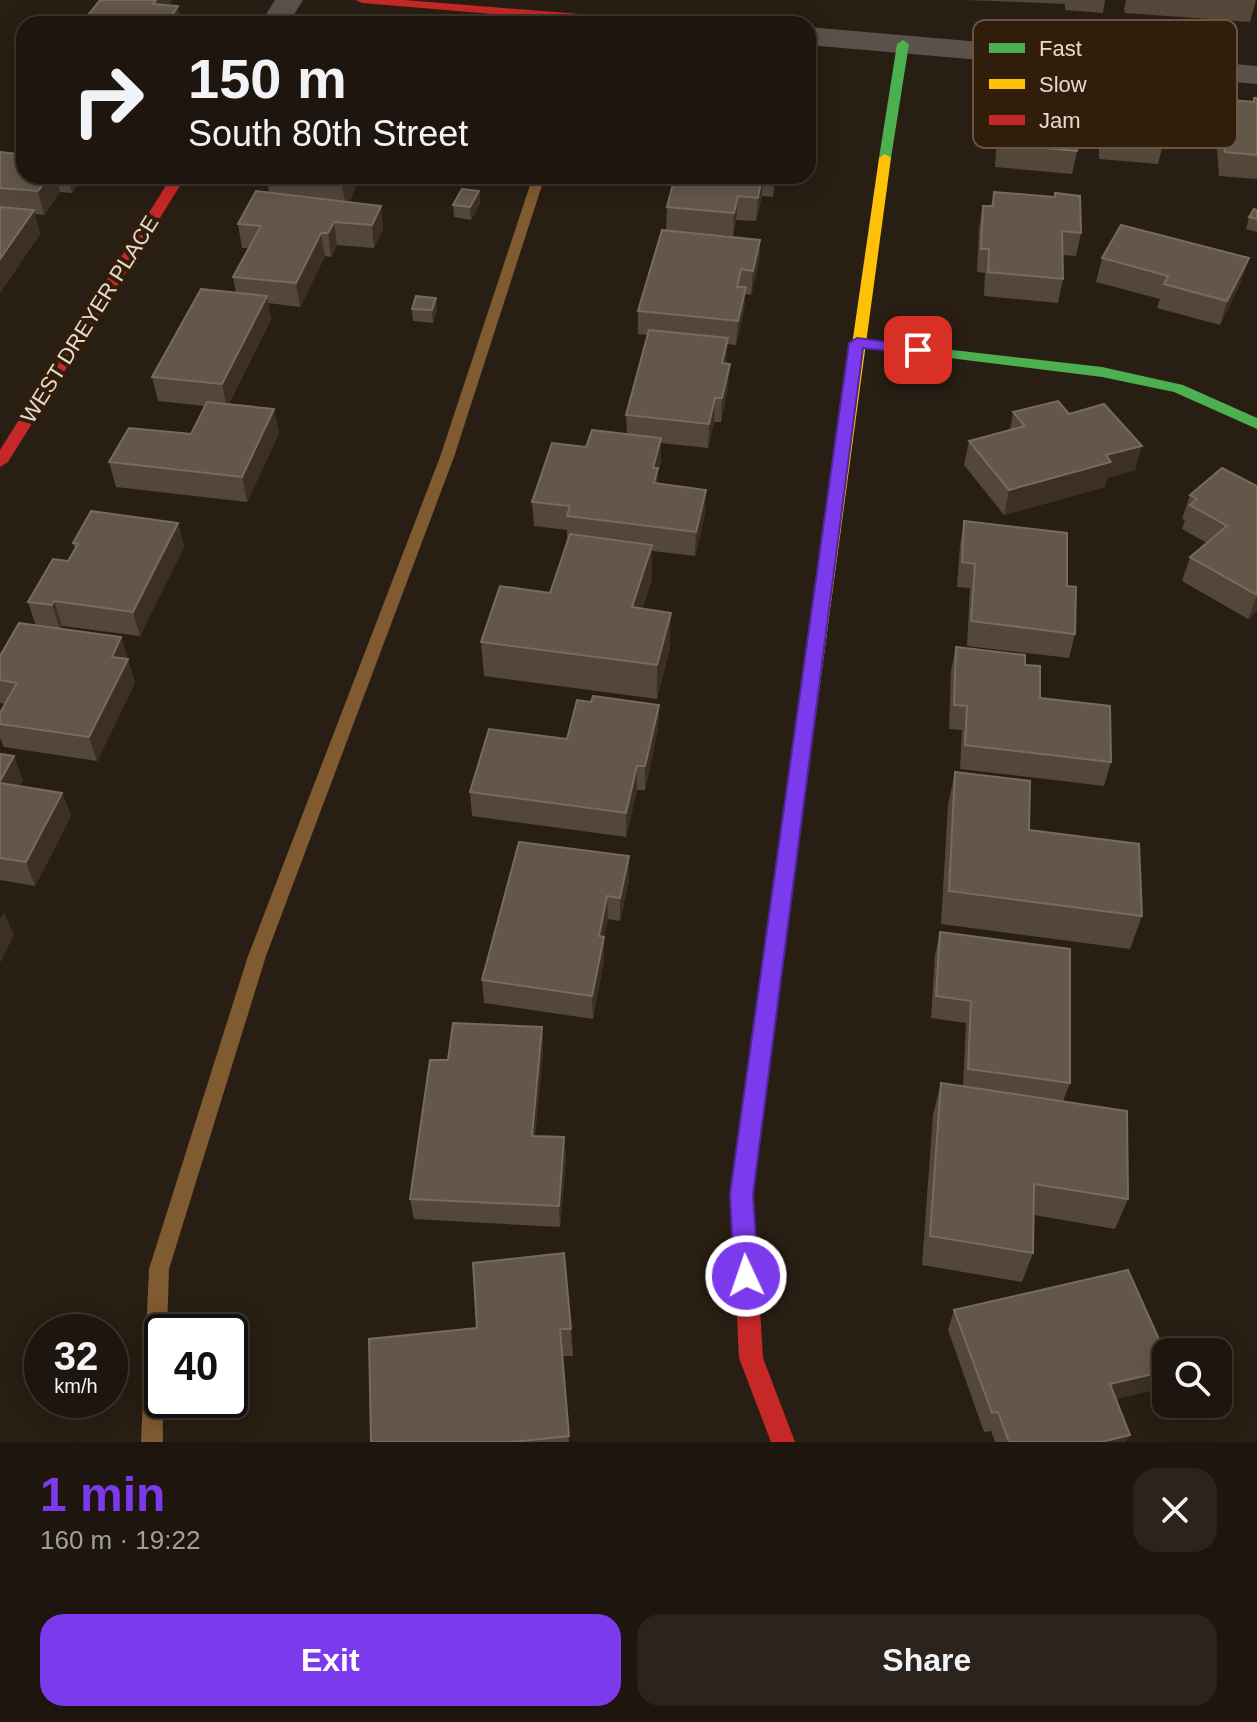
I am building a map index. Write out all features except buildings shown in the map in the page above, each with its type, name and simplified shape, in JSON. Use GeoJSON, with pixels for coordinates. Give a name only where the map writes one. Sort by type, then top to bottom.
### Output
{"type":"FeatureCollection","features":[{"type":"Feature","properties":{"kind":"street"},"geometry":{"type":"LineString","coordinates":[[362,0],[558,16]]}},
{"type":"Feature","properties":{"kind":"street"},"geometry":{"type":"LineString","coordinates":[[816,37],[973,50]]}},
{"type":"Feature","properties":{"kind":"street"},"geometry":{"type":"LineString","coordinates":[[783,1442],[751,1358],[742,1194],[857,343],[903,44]]}},
{"type":"Feature","properties":{"kind":"street"},"geometry":{"type":"LineString","coordinates":[[1237,73],[1257,75]]}},
{"type":"Feature","properties":{"kind":"street","name":"WEST DREYER PLACE"},"geometry":{"type":"LineString","coordinates":[[0,462],[174,184]]}},
{"type":"Feature","properties":{"kind":"street"},"geometry":{"type":"LineString","coordinates":[[857,343],[1102,372],[1178,388],[1257,424]]}},
{"type":"Feature","properties":{"kind":"waterway"},"geometry":{"type":"LineString","coordinates":[[152,1442],[159,1269],[257,956],[447,457],[536,184]]}},
{"type":"Feature","properties":{"kind":"traffic: fast"},"geometry":{"type":"LineString","coordinates":[[885,158],[903,44]]}},
{"type":"Feature","properties":{"kind":"traffic: fast"},"geometry":{"type":"LineString","coordinates":[[857,343],[1102,372],[1178,388],[1257,424]]}},
{"type":"Feature","properties":{"kind":"traffic: slow"},"geometry":{"type":"LineString","coordinates":[[797,788],[885,158]]}},
{"type":"Feature","properties":{"kind":"traffic: jam"},"geometry":{"type":"LineString","coordinates":[[362,0],[558,16]]}},
{"type":"Feature","properties":{"kind":"traffic: jam"},"geometry":{"type":"LineString","coordinates":[[0,462],[174,184]]}},
{"type":"Feature","properties":{"kind":"traffic: jam"},"geometry":{"type":"LineString","coordinates":[[783,1442],[751,1358],[742,1194],[797,788]]}},
{"type":"Feature","properties":{"kind":"route"},"geometry":{"type":"LineString","coordinates":[[746,1276],[742,1194],[857,343],[918,350]]}}]}
